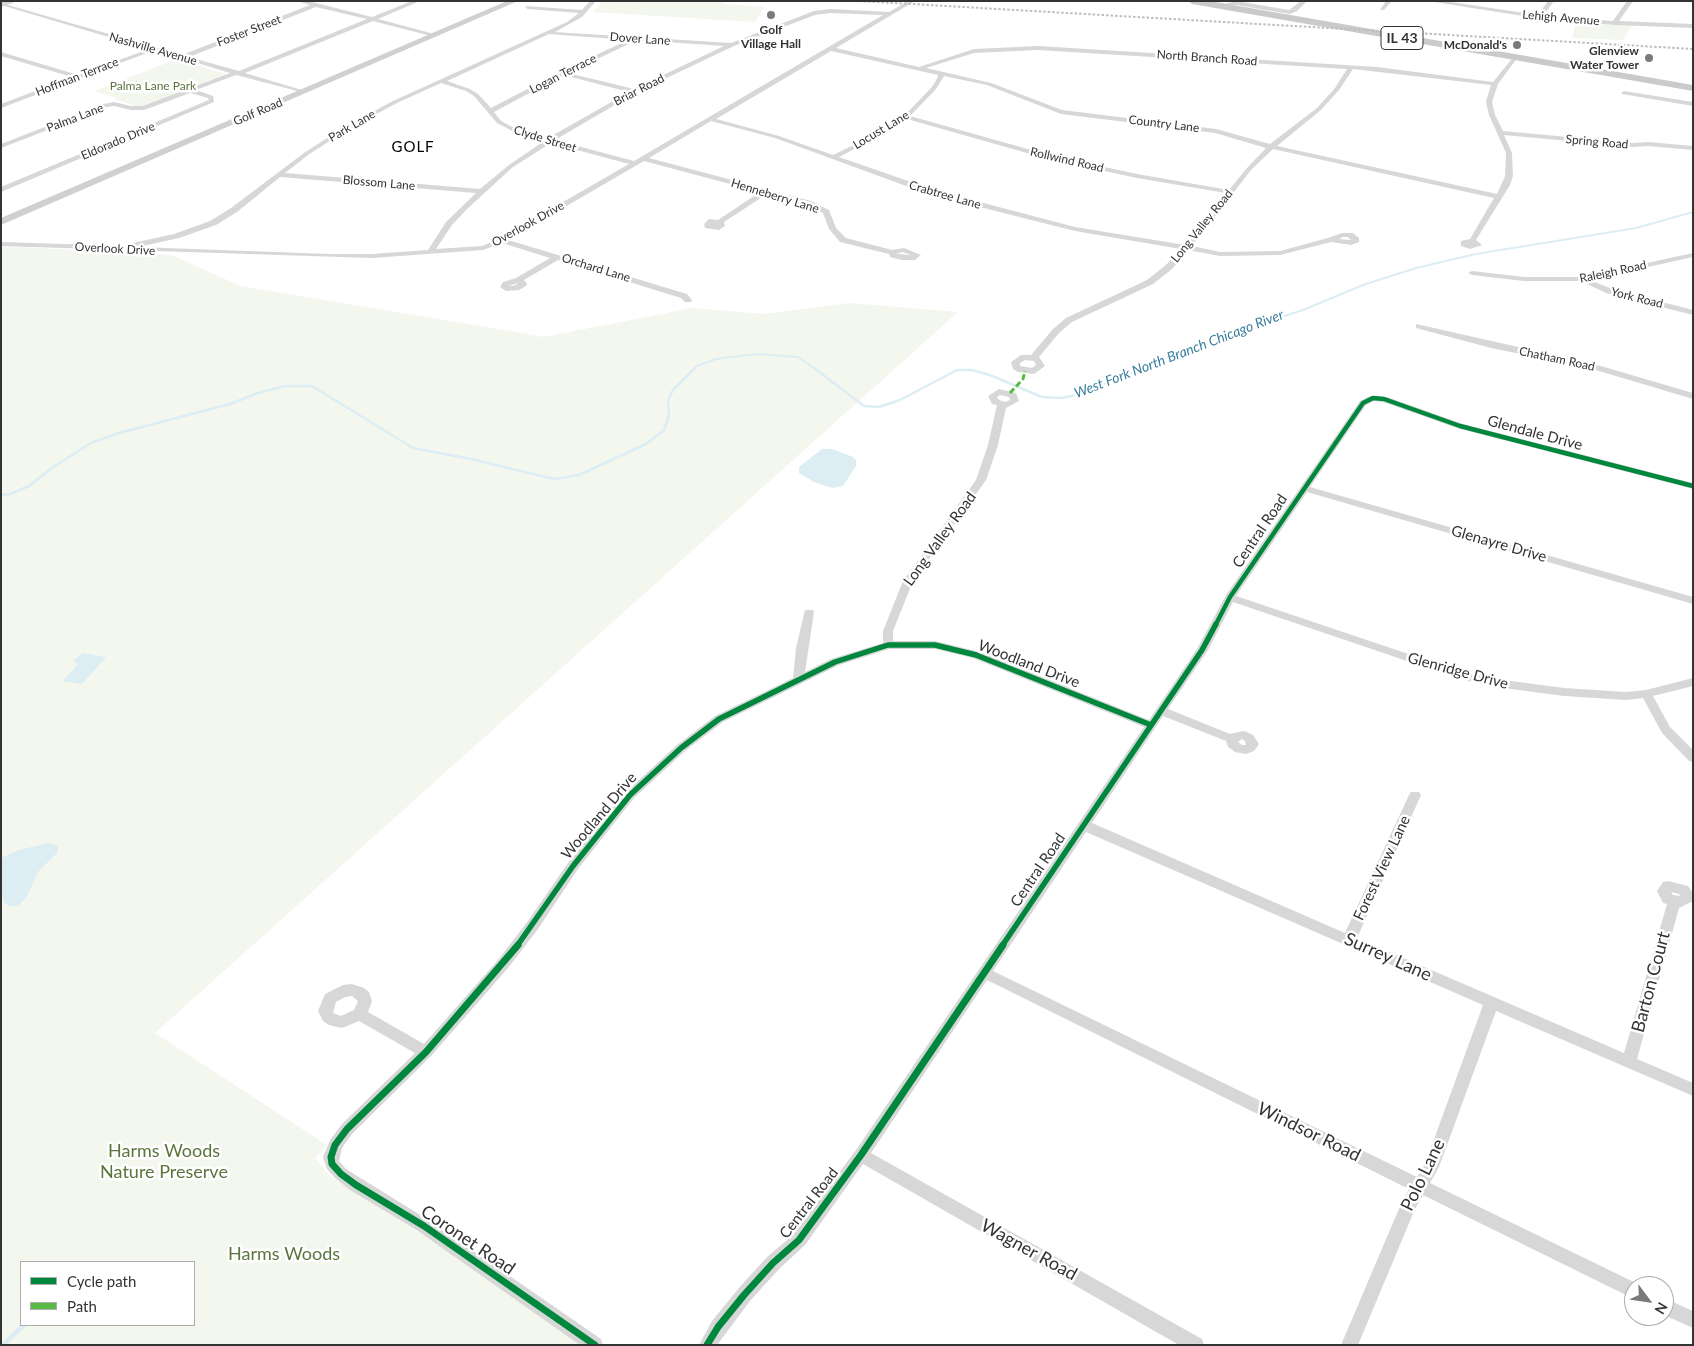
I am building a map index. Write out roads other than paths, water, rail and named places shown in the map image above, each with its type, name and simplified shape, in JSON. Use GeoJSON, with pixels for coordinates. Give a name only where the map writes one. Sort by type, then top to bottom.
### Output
{"type":"FeatureCollection","features":[{"type":"Feature","properties":{"kind":"main road","name":"Golf Road"},"geometry":{"type":"LineString","coordinates":[[1,222],[514,1]]}},
{"type":"Feature","properties":{"kind":"main road","name":"IL 43"},"geometry":{"type":"LineString","coordinates":[[1192,1],[1693,88]]}},
{"type":"Feature","properties":{"kind":"street"},"geometry":{"type":"LineString","coordinates":[[300,1],[435,35]]}},
{"type":"Feature","properties":{"kind":"street","name":"Palma Lane"},"geometry":{"type":"LineString","coordinates":[[1,146],[106,106],[117,104],[131,108],[144,108],[373,20],[417,1]]}},
{"type":"Feature","properties":{"kind":"street","name":"Park Lane"},"geometry":{"type":"LineString","coordinates":[[115,249],[176,236],[213,223],[234,210],[306,154],[343,130],[441,81],[576,19],[592,1]]}},
{"type":"Feature","properties":{"kind":"street","name":"Overlook Drive"},"geometry":{"type":"LineString","coordinates":[[1,244],[330,256],[483,248],[502,241],[912,1]]}},
{"type":"Feature","properties":{"kind":"street"},"geometry":{"type":"LineString","coordinates":[[1220,6],[1236,3],[1290,12],[1295,10],[1304,1]]}},
{"type":"Feature","properties":{"kind":"street"},"geometry":{"type":"LineString","coordinates":[[1382,9],[1389,1]]}},
{"type":"Feature","properties":{"kind":"street","name":"Lehigh Avenue"},"geometry":{"type":"LineString","coordinates":[[1431,1],[1539,20],[1693,26]]}},
{"type":"Feature","properties":{"kind":"street"},"geometry":{"type":"LineString","coordinates":[[1458,15],[1468,1]]}},
{"type":"Feature","properties":{"kind":"street"},"geometry":{"type":"LineString","coordinates":[[1539,20],[1552,1]]}},
{"type":"Feature","properties":{"kind":"street"},"geometry":{"type":"LineString","coordinates":[[1615,23],[1630,1]]}},
{"type":"Feature","properties":{"kind":"street","name":"Nashville Avenue"},"geometry":{"type":"LineString","coordinates":[[5,4],[303,92]]}},
{"type":"Feature","properties":{"kind":"street","name":"Foster Street"},"geometry":{"type":"LineString","coordinates":[[182,57],[316,5]]}},
{"type":"Feature","properties":{"kind":"street"},"geometry":{"type":"LineString","coordinates":[[527,7],[583,12]]}},
{"type":"Feature","properties":{"kind":"street","name":"Briar Road"},"geometry":{"type":"LineString","coordinates":[[430,252],[449,224],[481,192],[511,166],[547,141],[635,91],[732,45],[819,11],[890,14]]}},
{"type":"Feature","properties":{"kind":"street","name":"Dover Lane"},"geometry":{"type":"LineString","coordinates":[[548,33],[732,45]]}},
{"type":"Feature","properties":{"kind":"street","name":"Logan Terrace"},"geometry":{"type":"LineString","coordinates":[[490,112],[562,73],[636,39]]}},
{"type":"Feature","properties":{"kind":"street","name":"North Branch Road"},"geometry":{"type":"LineString","coordinates":[[921,68],[974,51],[1020,48],[1095,50],[1413,72],[1495,84]]}},
{"type":"Feature","properties":{"kind":"street","name":"Hoffman Terrace"},"geometry":{"type":"LineString","coordinates":[[1,106],[153,49]]}},
{"type":"Feature","properties":{"kind":"street","name":"Country Lane"},"geometry":{"type":"LineString","coordinates":[[831,49],[989,84],[1061,112],[1198,128],[1499,197]]}},
{"type":"Feature","properties":{"kind":"street"},"geometry":{"type":"LineString","coordinates":[[1,54],[77,77]]}},
{"type":"Feature","properties":{"kind":"street"},"geometry":{"type":"LineString","coordinates":[[1472,241],[1506,185],[1510,170],[1509,153],[1490,109],[1489,102],[1495,84],[1514,57]]}},
{"type":"Feature","properties":{"kind":"street","name":"Long Valley Road"},"geometry":{"type":"LineString","coordinates":[[1033,358],[1056,331],[1069,320],[1150,282],[1169,267],[1249,169],[1272,146],[1308,119],[1330,98],[1351,67]]}},
{"type":"Feature","properties":{"kind":"street"},"geometry":{"type":"LineString","coordinates":[[562,73],[635,91]]}},
{"type":"Feature","properties":{"kind":"street","name":"Locust Lane"},"geometry":{"type":"LineString","coordinates":[[833,156],[865,142],[906,117],[934,88],[941,74]]}},
{"type":"Feature","properties":{"kind":"street","name":"Clyde Street"},"geometry":{"type":"LineString","coordinates":[[441,81],[468,90],[476,95],[492,116],[509,128],[547,141],[635,163]]}},
{"type":"Feature","properties":{"kind":"street","name":"Eldorado Drive"},"geometry":{"type":"LineString","coordinates":[[1,190],[212,101],[211,97],[191,91]]}},
{"type":"Feature","properties":{"kind":"street"},"geometry":{"type":"LineString","coordinates":[[1624,93],[1693,104]]}},
{"type":"Feature","properties":{"kind":"street","name":"Rollwind Road"},"geometry":{"type":"LineString","coordinates":[[906,117],[1048,157],[1137,176],[1231,192]]}},
{"type":"Feature","properties":{"kind":"street","name":"Crabtree Lane"},"geometry":{"type":"LineString","coordinates":[[710,119],[777,137],[898,181],[1023,217],[1075,229],[1187,247],[1215,254],[1280,253],[1331,240]]}},
{"type":"Feature","properties":{"kind":"street","name":"Spring Road"},"geometry":{"type":"LineString","coordinates":[[1500,132],[1633,145],[1648,144],[1693,148]]}},
{"type":"Feature","properties":{"kind":"street","name":"Henneberry Lane"},"geometry":{"type":"LineString","coordinates":[[643,158],[808,203],[822,209],[829,216],[837,235],[843,240],[860,246],[892,252]]}},
{"type":"Feature","properties":{"kind":"street","name":"Blossom Lane"},"geometry":{"type":"LineString","coordinates":[[278,175],[481,192]]}},
{"type":"Feature","properties":{"kind":"street"},"geometry":{"type":"LineString","coordinates":[[719,222],[765,192]]}},
{"type":"Feature","properties":{"kind":"street","name":"Orchard Lane"},"geometry":{"type":"LineString","coordinates":[[502,241],[557,256],[684,296],[688,300]]}},
{"type":"Feature","properties":{"kind":"street","name":"Raleigh Road"},"geometry":{"type":"LineString","coordinates":[[1472,273],[1532,280],[1582,280],[1693,254]]}},
{"type":"Feature","properties":{"kind":"street"},"geometry":{"type":"LineString","coordinates":[[519,280],[557,256]]}},
{"type":"Feature","properties":{"kind":"street","name":"York Road"},"geometry":{"type":"LineString","coordinates":[[1582,280],[1609,291],[1693,313]]}},
{"type":"Feature","properties":{"kind":"street","name":"Chatham Road"},"geometry":{"type":"LineString","coordinates":[[1419,326],[1572,361],[1693,396]]}},
{"type":"Feature","properties":{"kind":"street","name":"Glendale Drive"},"geometry":{"type":"LineString","coordinates":[[1373,398],[1384,399],[1479,431],[1693,486]]}},
{"type":"Feature","properties":{"kind":"street","name":"Central Road"},"geometry":{"type":"LineString","coordinates":[[706,1345],[744,1295],[773,1263],[799,1240],[861,1155],[1202,650],[1230,597],[1357,410],[1363,403],[1373,398]]}},
{"type":"Feature","properties":{"kind":"street","name":"Long Valley Road"},"geometry":{"type":"LineString","coordinates":[[888,645],[888,631],[908,581],[981,480],[993,445],[1002,405]]}},
{"type":"Feature","properties":{"kind":"street","name":"Glenayre Drive"},"geometry":{"type":"LineString","coordinates":[[1304,488],[1693,601]]}},
{"type":"Feature","properties":{"kind":"street","name":"Glenridge Drive"},"geometry":{"type":"LineString","coordinates":[[1230,597],[1460,675],[1496,683],[1532,689],[1626,696],[1646,694],[1693,682]]}},
{"type":"Feature","properties":{"kind":"street"},"geometry":{"type":"LineString","coordinates":[[799,679],[802,648],[809,612]]}},
{"type":"Feature","properties":{"kind":"street","name":"Woodland Drive"},"geometry":{"type":"LineString","coordinates":[[331,1157],[335,1145],[347,1129],[426,1052],[505,962],[597,833],[651,773],[701,731],[719,719],[799,679],[856,654],[888,645],[935,645],[976,655],[1151,725]]}},
{"type":"Feature","properties":{"kind":"street"},"geometry":{"type":"LineString","coordinates":[[1646,694],[1666,730],[1693,758]]}},
{"type":"Feature","properties":{"kind":"street"},"geometry":{"type":"LineString","coordinates":[[1161,711],[1232,739]]}},
{"type":"Feature","properties":{"kind":"street","name":"Forest View Lane"},"geometry":{"type":"LineString","coordinates":[[1349,940],[1415,795]]}},
{"type":"Feature","properties":{"kind":"street","name":"Surrey Lane"},"geometry":{"type":"LineString","coordinates":[[1083,825],[1349,940],[1491,1004],[1693,1090]]}},
{"type":"Feature","properties":{"kind":"street","name":"Barton Court"},"geometry":{"type":"LineString","coordinates":[[1629,1062],[1674,901]]}},
{"type":"Feature","properties":{"kind":"street","name":"Windsor Road"},"geometry":{"type":"LineString","coordinates":[[985,973],[1624,1286]]}},
{"type":"Feature","properties":{"kind":"street","name":"Polo Lane"},"geometry":{"type":"LineString","coordinates":[[1349,1345],[1409,1204],[1431,1167],[1491,1004]]}},
{"type":"Feature","properties":{"kind":"street"},"geometry":{"type":"LineString","coordinates":[[359,1014],[426,1052]]}},
{"type":"Feature","properties":{"kind":"street","name":"Wagner Road"},"geometry":{"type":"LineString","coordinates":[[861,1155],[1196,1345]]}},
{"type":"Feature","properties":{"kind":"street","name":"Coronet Road"},"geometry":{"type":"LineString","coordinates":[[331,1157],[332,1164],[356,1185],[424,1226],[595,1345]]}},
{"type":"Feature","properties":{"kind":"street"},"geometry":{"type":"LineString","coordinates":[[1674,1311],[1693,1320]]}},
{"type":"Feature","properties":{"kind":"waterway","name":"West Fork North Branch Chicago River"},"geometry":{"type":"LineString","coordinates":[[1143,369],[1199,344],[1303,310],[1363,285],[1416,268],[1476,254],[1636,228],[1693,212]]}},
{"type":"Feature","properties":{"kind":"waterway","name":"West Fork North Branch Chicago River"},"geometry":{"type":"LineString","coordinates":[[1,495],[10,494],[29,486],[52,468],[91,443],[119,433],[230,404],[258,393],[285,386],[312,386],[413,448],[471,459],[554,479],[579,475],[646,444],[664,430],[669,416],[668,400],[673,390],[697,366],[716,359],[757,354],[798,357],[816,369]]}},
{"type":"Feature","properties":{"kind":"waterway","name":"West Fork North Branch Chicago River"},"geometry":{"type":"LineString","coordinates":[[814,368],[864,406],[879,407],[900,400],[957,370],[972,370],[990,375],[1042,397],[1062,398],[1080,394],[1145,368]]}},
{"type":"Feature","properties":{"kind":"waterway"},"geometry":{"type":"LineString","coordinates":[[3,1345],[23,1326]]}},
{"type":"Feature","properties":{"kind":"railway"},"geometry":{"type":"LineString","coordinates":[[859,1],[1693,49]]}},
{"type":"Feature","properties":{"kind":"place","name":"Golf Village Hall"},"geometry":{"type":"Point","coordinates":[771,15]}},
{"type":"Feature","properties":{"kind":"place","name":"McDonald's"},"geometry":{"type":"Point","coordinates":[1517,45]}},
{"type":"Feature","properties":{"kind":"place","name":"Glenview Water Tower"},"geometry":{"type":"Point","coordinates":[1649,58]}},
{"type":"Feature","properties":{"kind":"district","name":"GOLF"},"geometry":{"type":"Point","coordinates":[413,147]}},
{"type":"Feature","properties":{"kind":"park label","name":"Palma Lane Park"},"geometry":{"type":"Point","coordinates":[153,86]}},
{"type":"Feature","properties":{"kind":"park label","name":"Harms Woods Nature Preserve"},"geometry":{"type":"Point","coordinates":[164,1161]}},
{"type":"Feature","properties":{"kind":"park label","name":"Harms Woods"},"geometry":{"type":"Point","coordinates":[284,1254]}}]}
